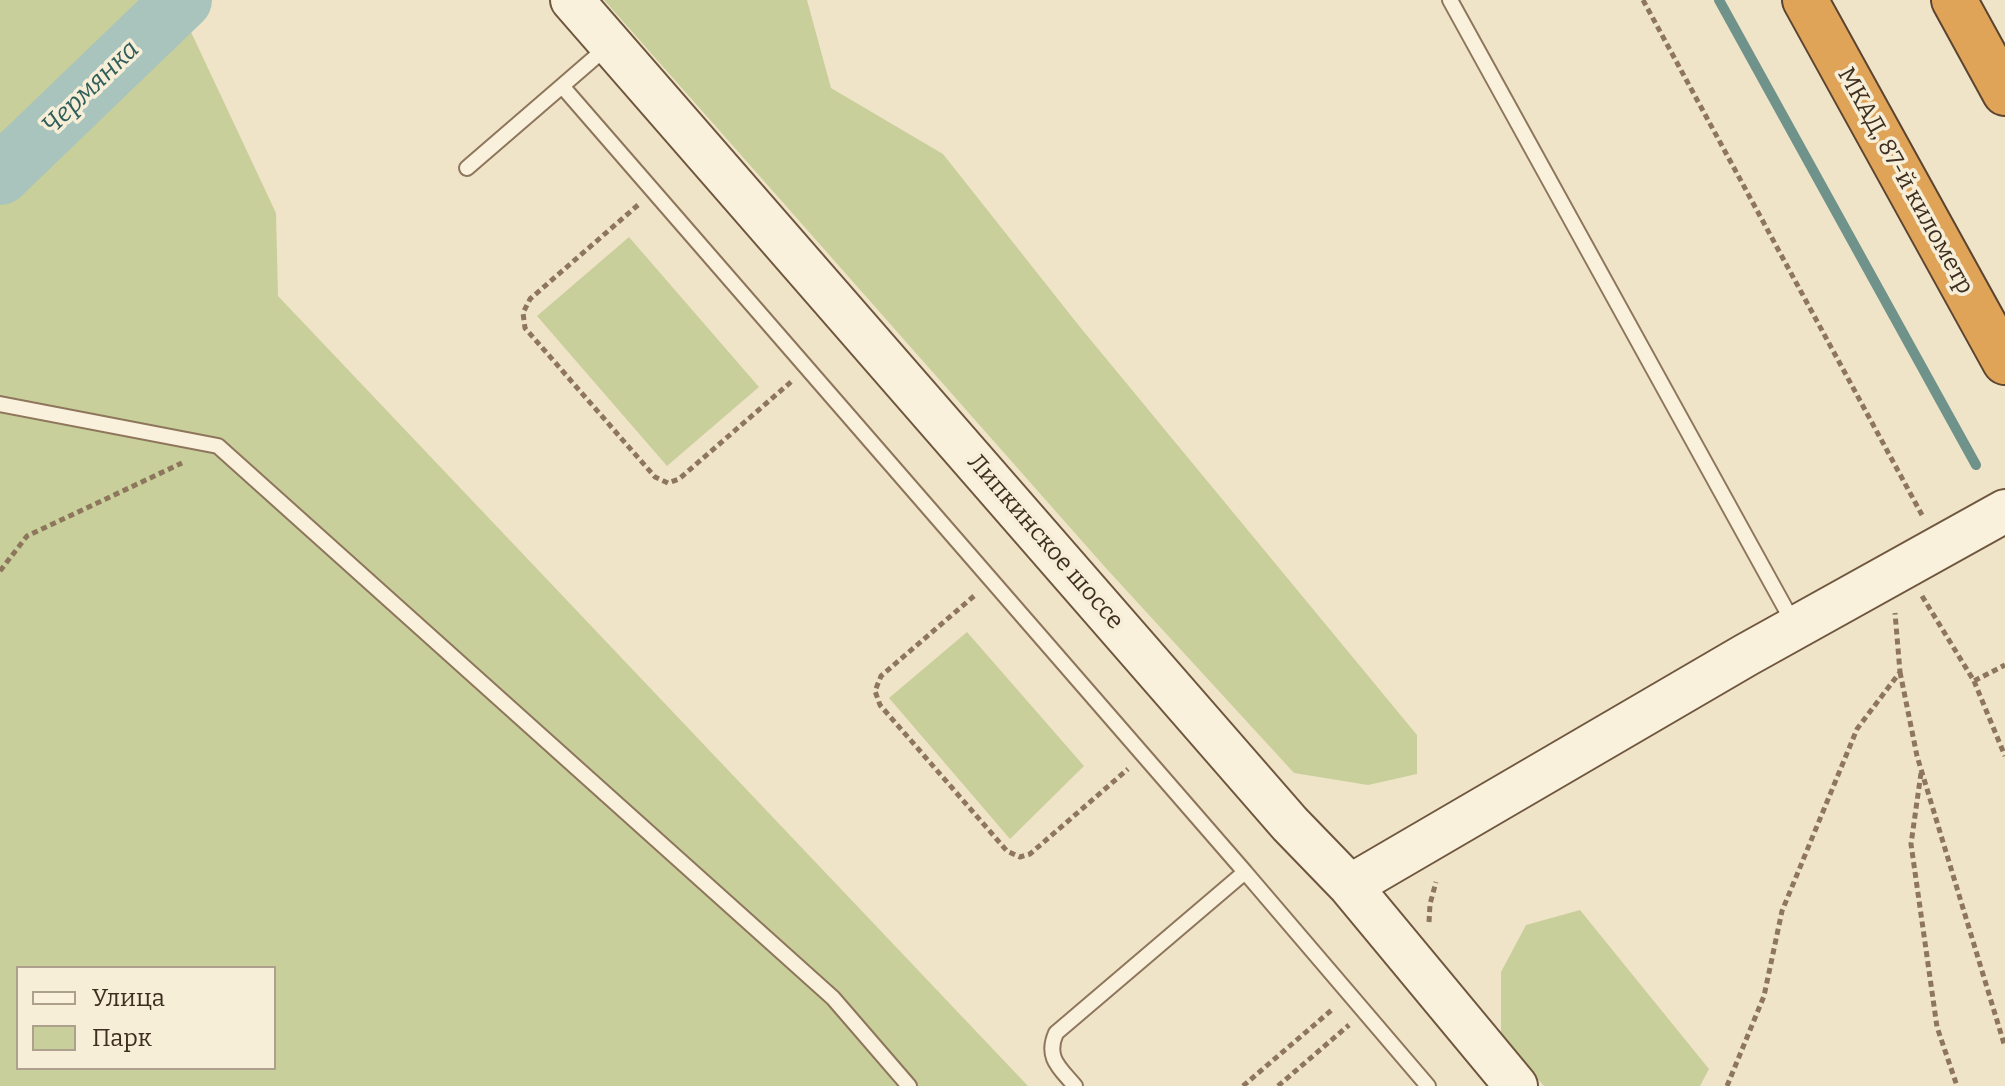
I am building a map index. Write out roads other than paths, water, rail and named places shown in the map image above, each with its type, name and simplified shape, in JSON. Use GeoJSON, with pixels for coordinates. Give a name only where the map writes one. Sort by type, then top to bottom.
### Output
{"type":"FeatureCollection","features":[{"type":"Feature","properties":{"kind":"highway","name":"МКАД, 87-й километр"},"geometry":{"type":"LineString","coordinates":[[1805,0],[2005,362]]}},
{"type":"Feature","properties":{"kind":"highway"},"geometry":{"type":"LineString","coordinates":[[1954,0],[2005,93]]}},
{"type":"Feature","properties":{"kind":"street","name":"Липкинское шоссе"},"geometry":{"type":"LineString","coordinates":[[572,0],[1290,824],[1350,886],[1516,1086]]}},
{"type":"Feature","properties":{"kind":"street"},"geometry":{"type":"LineString","coordinates":[[1350,886],[1796,628],[1914,582],[2005,511]]}},
{"type":"Feature","properties":{"kind":"lane"},"geometry":{"type":"LineString","coordinates":[[1450,0],[1796,628]]}},
{"type":"Feature","properties":{"kind":"lane"},"geometry":{"type":"LineString","coordinates":[[467,168],[610,44]]}},
{"type":"Feature","properties":{"kind":"lane"},"geometry":{"type":"LineString","coordinates":[[562,86],[1428,1086]]}},
{"type":"Feature","properties":{"kind":"lane"},"geometry":{"type":"LineString","coordinates":[[0,404],[218,446],[833,998],[909,1086]]}},
{"type":"Feature","properties":{"kind":"lane"},"geometry":{"type":"LineString","coordinates":[[1075,1086],[1054,1061],[1051,1045],[1056,1033],[1245,872]]}},
{"type":"Feature","properties":{"kind":"waterway","name":"Чермянка"},"geometry":{"type":"LineString","coordinates":[[0,175],[182,0]]}},
{"type":"Feature","properties":{"kind":"waterway"},"geometry":{"type":"LineString","coordinates":[[1719,0],[1976,465]]}}]}
